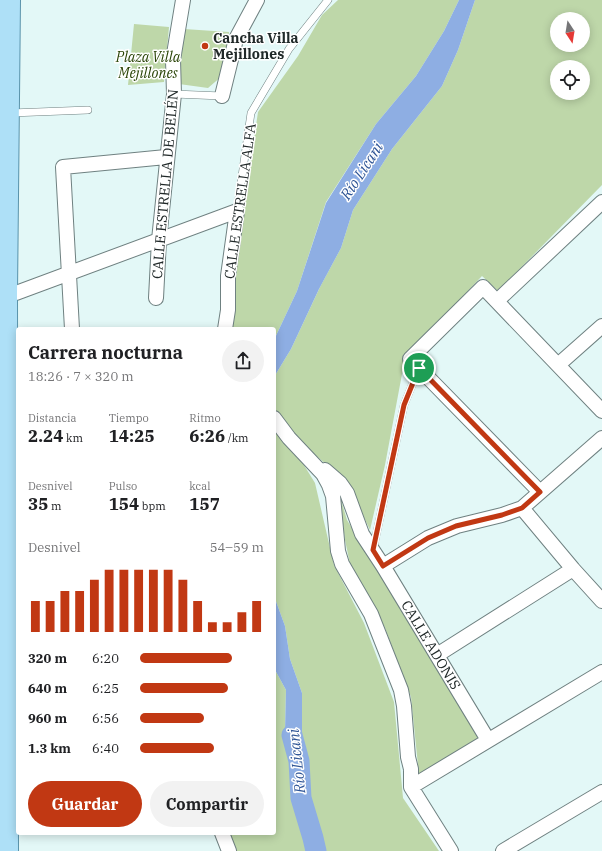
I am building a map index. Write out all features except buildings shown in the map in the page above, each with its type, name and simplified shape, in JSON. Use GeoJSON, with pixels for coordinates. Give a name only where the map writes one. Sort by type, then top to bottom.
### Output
{"type":"FeatureCollection","features":[{"type":"Feature","properties":{"kind":"main road"},"geometry":{"type":"LineString","coordinates":[[7,851],[9,336],[3,294],[9,0]]}},
{"type":"Feature","properties":{"kind":"street","name":"CALLE ESTRELLA DE BELÉN"},"geometry":{"type":"LineString","coordinates":[[156,298],[166,157],[174,94],[173,60],[183,0]]}},
{"type":"Feature","properties":{"kind":"street"},"geometry":{"type":"LineString","coordinates":[[222,96],[236,39],[258,0]]}},
{"type":"Feature","properties":{"kind":"street"},"geometry":{"type":"LineString","coordinates":[[72,327],[64,167],[166,157]]}},
{"type":"Feature","properties":{"kind":"street"},"geometry":{"type":"LineString","coordinates":[[497,301],[602,202]]}},
{"type":"Feature","properties":{"kind":"street"},"geometry":{"type":"LineString","coordinates":[[3,294],[16,293],[237,211]]}},
{"type":"Feature","properties":{"kind":"street","name":"CALLE ESTRELLA ALFA"},"geometry":{"type":"LineString","coordinates":[[225,327],[228,310],[228,276],[237,211]]}},
{"type":"Feature","properties":{"kind":"street"},"geometry":{"type":"LineString","coordinates":[[540,492],[414,364],[483,287],[602,412]]}},
{"type":"Feature","properties":{"kind":"street"},"geometry":{"type":"LineString","coordinates":[[558,365],[602,326]]}},
{"type":"Feature","properties":{"kind":"street"},"geometry":{"type":"LineString","coordinates":[[276,421],[289,438],[323,474],[329,485],[333,496],[338,551],[342,564],[371,614],[401,690],[408,757],[411,769],[411,787],[451,851]]}},
{"type":"Feature","properties":{"kind":"street"},"geometry":{"type":"LineString","coordinates":[[383,566],[428,538],[456,526],[502,515],[522,508],[602,438]]}},
{"type":"Feature","properties":{"kind":"street","name":"CALLE ADONIS"},"geometry":{"type":"LineString","coordinates":[[308,458],[332,475],[347,493],[362,534],[383,566],[488,740]]}},
{"type":"Feature","properties":{"kind":"street"},"geometry":{"type":"LineString","coordinates":[[522,508],[602,601]]}},
{"type":"Feature","properties":{"kind":"street"},"geometry":{"type":"LineString","coordinates":[[437,655],[573,569]]}},
{"type":"Feature","properties":{"kind":"street"},"geometry":{"type":"LineString","coordinates":[[411,787],[602,672]]}},
{"type":"Feature","properties":{"kind":"street"},"geometry":{"type":"LineString","coordinates":[[503,851],[602,792]]}},
{"type":"Feature","properties":{"kind":"street"},"geometry":{"type":"LineString","coordinates":[[223,835],[229,851]]}},
{"type":"Feature","properties":{"kind":"lane","name":"CALLE ESTRELLA ALFA"},"geometry":{"type":"LineString","coordinates":[[237,211],[251,113],[289,49],[328,0]]}},
{"type":"Feature","properties":{"kind":"lane"},"geometry":{"type":"LineString","coordinates":[[174,94],[222,96]]}},
{"type":"Feature","properties":{"kind":"lane"},"geometry":{"type":"LineString","coordinates":[[7,113],[88,110]]}},
{"type":"Feature","properties":{"kind":"lane"},"geometry":{"type":"LineString","coordinates":[[373,550],[414,364]]}},
{"type":"Feature","properties":{"kind":"green space"},"geometry":{"type":"Polygon","coordinates":[[[338,0],[459,0],[444,31],[416,76],[376,124],[326,202],[297,291],[276,336],[276,327],[231,327],[240,234],[258,112],[298,56],[322,15],[338,0]]]}},
{"type":"Feature","properties":{"kind":"green space"},"geometry":{"type":"Polygon","coordinates":[[[475,0],[602,0],[602,185],[498,291],[482,276],[405,358],[385,465],[370,530],[347,482],[307,448],[299,457],[315,483],[334,565],[364,623],[394,702],[403,798],[439,851],[235,851],[230,835],[276,835],[276,672],[286,690],[285,731],[302,725],[302,693],[290,659],[285,626],[276,601],[276,374],[291,349],[320,287],[341,248],[353,210],[392,149],[442,86],[458,50],[475,0]]]}},
{"type":"Feature","properties":{"kind":"green space","name":"Plaza Villa Mejillones"},"geometry":{"type":"Polygon","coordinates":[[[134,24],[169,27],[164,82],[128,85],[134,24]]]}},
{"type":"Feature","properties":{"kind":"green space","name":"Plaza Villa Mejillones"},"geometry":{"type":"Polygon","coordinates":[[[184,29],[229,32],[225,67],[222,76],[208,88],[179,84],[184,29]]]}},
{"type":"Feature","properties":{"kind":"green space"},"geometry":{"type":"Polygon","coordinates":[[[339,493],[347,520],[479,739],[419,775],[411,697],[385,628],[350,564],[345,540],[339,493]]]}},
{"type":"Feature","properties":{"kind":"water","name":"Río Licani"},"geometry":{"type":"Polygon","coordinates":[[[459,0],[475,0],[458,50],[442,86],[392,149],[353,210],[341,248],[319,289],[291,349],[276,374],[276,336],[297,291],[326,203],[376,124],[416,76],[444,31],[459,0]]]}},
{"type":"Feature","properties":{"kind":"water","name":"Río Licani"},"geometry":{"type":"Polygon","coordinates":[[[276,601],[285,626],[290,659],[302,693],[302,759],[294,768],[285,731],[286,690],[276,672],[276,601]]]}},
{"type":"Feature","properties":{"kind":"waterway","name":"Río Licani"},"geometry":{"type":"LineString","coordinates":[[292,735],[299,761],[301,798],[316,851]]}},
{"type":"Feature","properties":{"kind":"place","name":"Cancha Villa Mejillones"},"geometry":{"type":"Point","coordinates":[205,46]}},
{"type":"Feature","properties":{"kind":"route"},"geometry":{"type":"LineString","coordinates":[[419,368],[540,492],[522,508],[502,515],[456,526],[428,538],[383,566],[373,550],[404,405],[419,368]]}}]}
